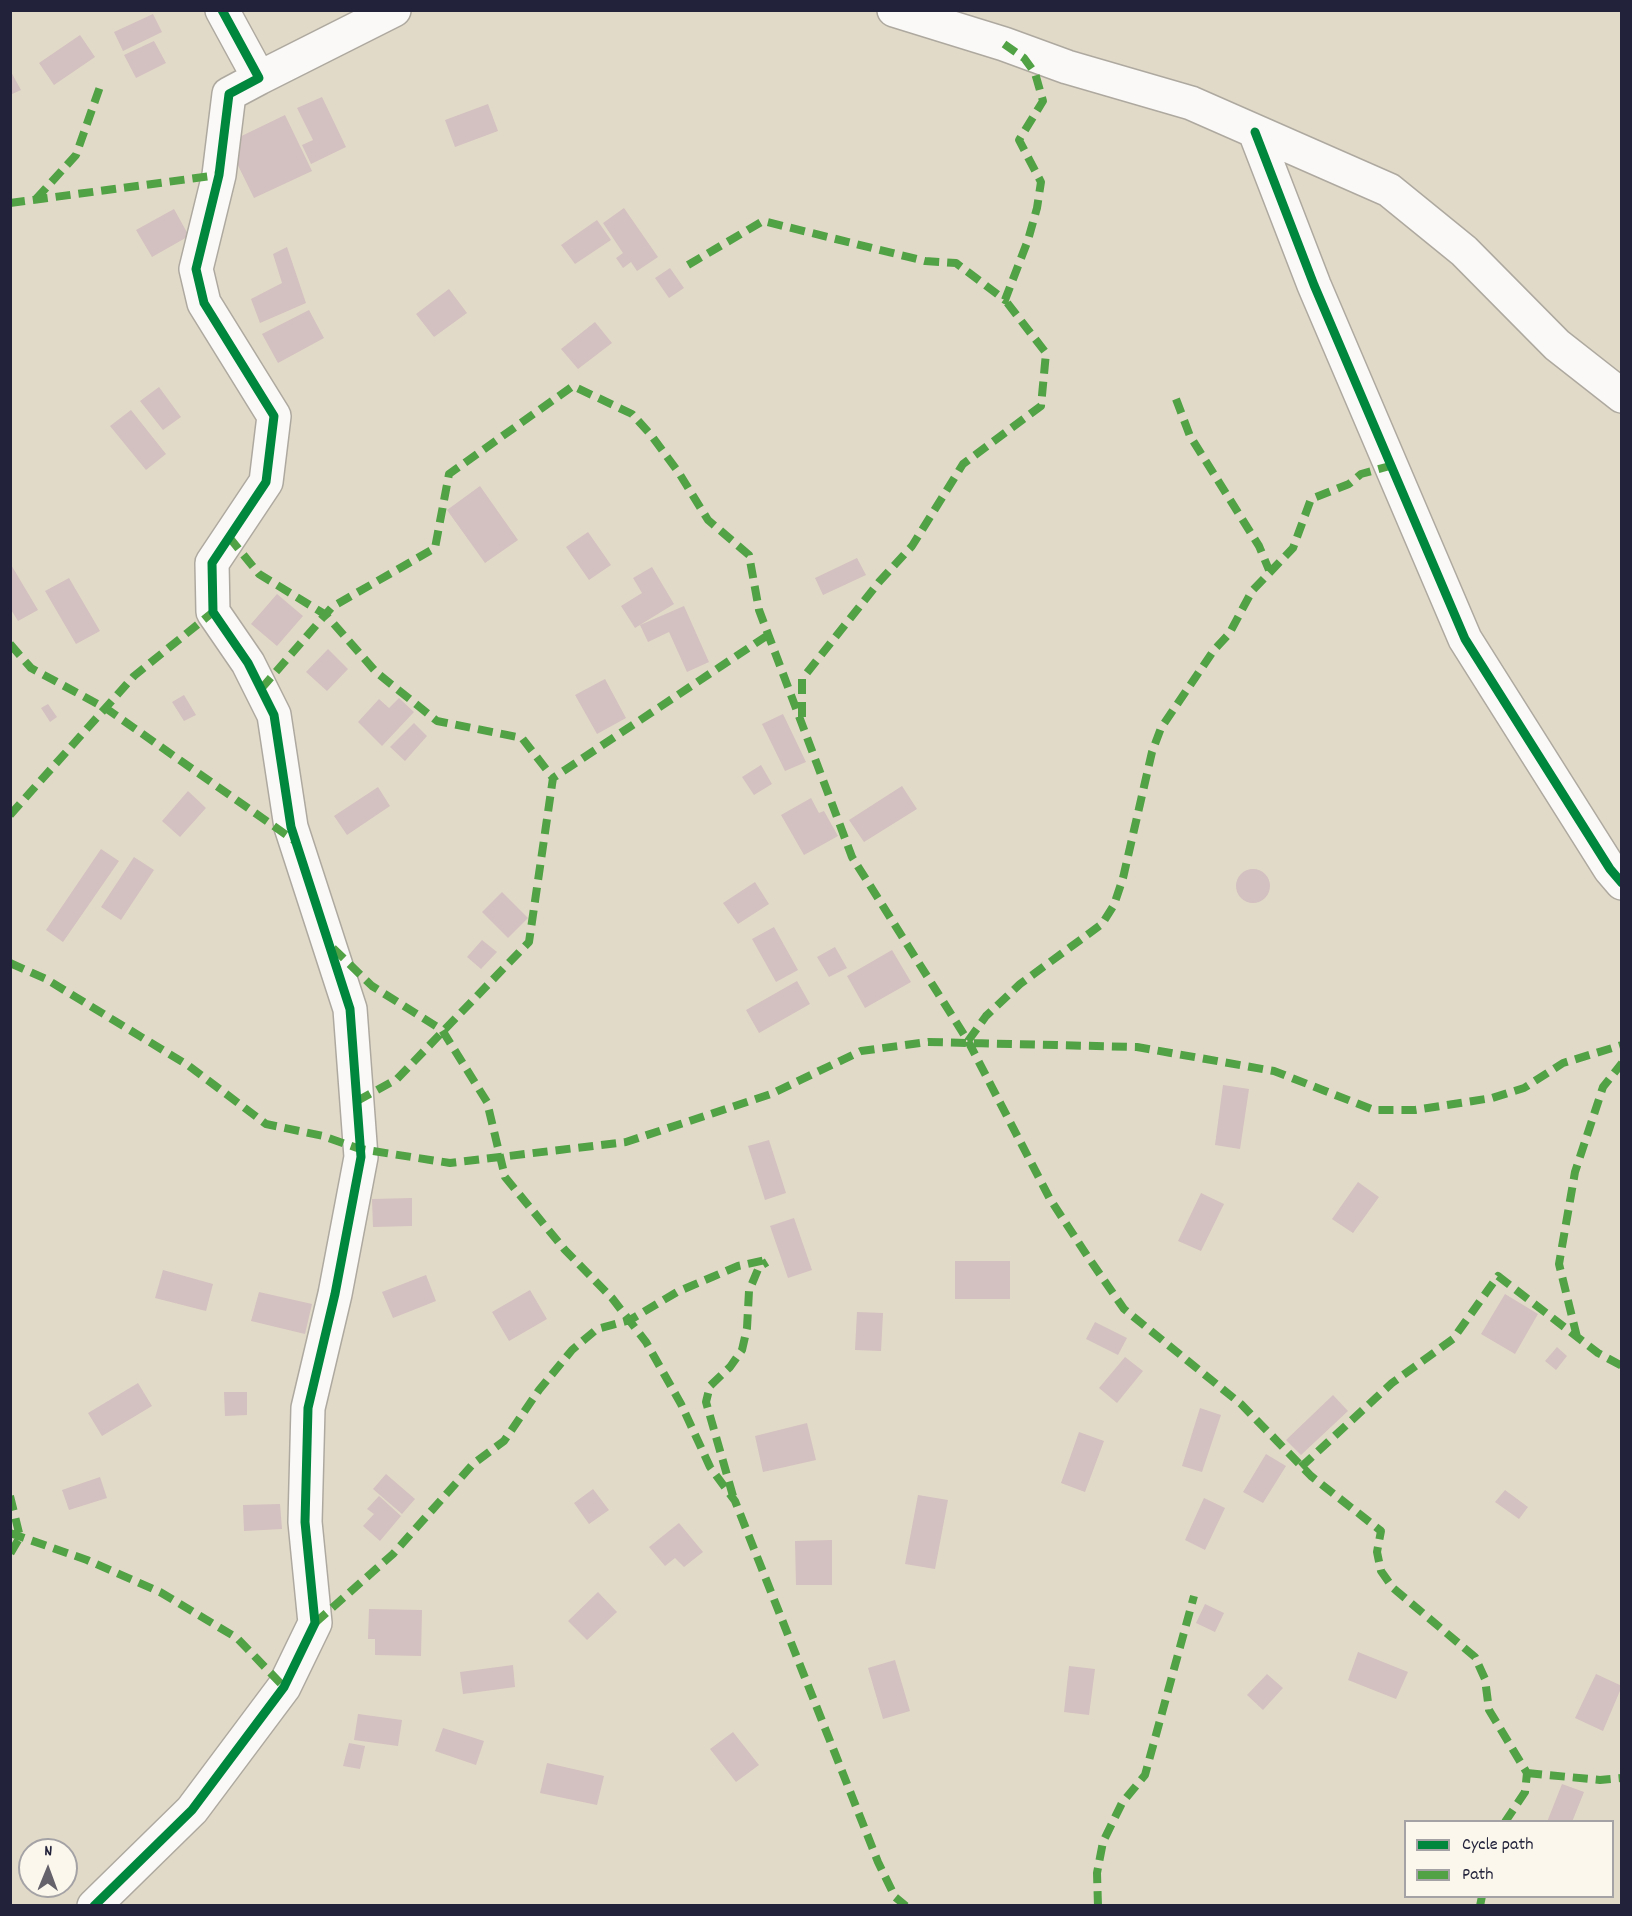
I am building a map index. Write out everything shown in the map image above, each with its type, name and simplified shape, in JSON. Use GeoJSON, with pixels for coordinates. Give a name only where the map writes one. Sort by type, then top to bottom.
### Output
{"type":"FeatureCollection","features":[{"type":"Feature","properties":{"kind":"street"},"geometry":{"type":"LineString","coordinates":[[222,10],[258,78]]}},
{"type":"Feature","properties":{"kind":"street"},"geometry":{"type":"LineString","coordinates":[[94,1905],[192,1810],[284,1687],[315,1623],[305,1522],[308,1408],[335,1293],[361,1157],[350,1009],[291,827],[274,715],[248,663],[213,612],[212,563],[266,482],[274,416],[204,303],[196,269],[219,175],[229,94],[394,10]]}},
{"type":"Feature","properties":{"kind":"street"},"geometry":{"type":"LineString","coordinates":[[894,10],[1004,44],[1067,67],[1191,104],[1389,190],[1464,251],[1557,345],[1622,396]]}},
{"type":"Feature","properties":{"kind":"street"},"geometry":{"type":"LineString","coordinates":[[1255,132],[1319,295],[1465,639],[1610,869],[1622,883]]}},
{"type":"Feature","properties":{"kind":"building"},"geometry":{"type":"Polygon","coordinates":[[[153,14],[162,32],[123,51],[114,32],[153,14]]]}},
{"type":"Feature","properties":{"kind":"building"},"geometry":{"type":"Polygon","coordinates":[[[80,35],[95,57],[54,85],[39,63],[80,35]]]}},
{"type":"Feature","properties":{"kind":"building"},"geometry":{"type":"Polygon","coordinates":[[[154,41],[166,63],[136,78],[124,55],[154,41]]]}},
{"type":"Feature","properties":{"kind":"building"},"geometry":{"type":"Polygon","coordinates":[[[10,70],[21,90],[10,95],[10,70]]]}},
{"type":"Feature","properties":{"kind":"building"},"geometry":{"type":"Polygon","coordinates":[[[322,97],[346,147],[311,164],[302,145],[313,140],[297,108],[322,97]]]}},
{"type":"Feature","properties":{"kind":"building"},"geometry":{"type":"Polygon","coordinates":[[[488,104],[498,131],[455,147],[445,120],[488,104]]]}},
{"type":"Feature","properties":{"kind":"building"},"geometry":{"type":"Polygon","coordinates":[[[285,115],[312,171],[254,198],[227,143],[285,115]]]}},
{"type":"Feature","properties":{"kind":"building"},"geometry":{"type":"Polygon","coordinates":[[[624,208],[658,257],[637,271],[631,262],[623,268],[616,258],[623,253],[603,223],[624,208]]]}},
{"type":"Feature","properties":{"kind":"building"},"geometry":{"type":"Polygon","coordinates":[[[174,209],[189,236],[152,257],[136,230],[174,209]]]}},
{"type":"Feature","properties":{"kind":"building"},"geometry":{"type":"Polygon","coordinates":[[[597,220],[611,240],[575,264],[561,245],[597,220]]]}},
{"type":"Feature","properties":{"kind":"building"},"geometry":{"type":"Polygon","coordinates":[[[287,247],[306,303],[260,323],[251,299],[282,283],[273,254],[287,247]]]}},
{"type":"Feature","properties":{"kind":"building"},"geometry":{"type":"Polygon","coordinates":[[[670,268],[684,288],[669,298],[655,278],[670,268]]]}},
{"type":"Feature","properties":{"kind":"building"},"geometry":{"type":"Polygon","coordinates":[[[449,289],[467,313],[434,337],[416,314],[449,289]]]}},
{"type":"Feature","properties":{"kind":"building"},"geometry":{"type":"Polygon","coordinates":[[[309,310],[324,338],[278,363],[262,334],[309,310]]]}},
{"type":"Feature","properties":{"kind":"building"},"geometry":{"type":"Polygon","coordinates":[[[595,322],[612,343],[578,369],[561,349],[595,322]]]}},
{"type":"Feature","properties":{"kind":"building"},"geometry":{"type":"Polygon","coordinates":[[[159,387],[181,417],[163,430],[140,401],[159,387]]]}},
{"type":"Feature","properties":{"kind":"building"},"geometry":{"type":"Polygon","coordinates":[[[131,410],[166,454],[146,470],[110,426],[131,410]]]}},
{"type":"Feature","properties":{"kind":"building"},"geometry":{"type":"Polygon","coordinates":[[[480,486],[518,540],[485,563],[447,510],[480,486]]]}},
{"type":"Feature","properties":{"kind":"building"},"geometry":{"type":"Polygon","coordinates":[[[588,532],[611,565],[589,580],[566,547],[588,532]]]}},
{"type":"Feature","properties":{"kind":"building"},"geometry":{"type":"Polygon","coordinates":[[[857,558],[866,575],[823,595],[815,578],[857,558]]]}},
{"type":"Feature","properties":{"kind":"building"},"geometry":{"type":"Polygon","coordinates":[[[10,563],[38,610],[18,621],[10,608],[10,563]]]}},
{"type":"Feature","properties":{"kind":"building"},"geometry":{"type":"Polygon","coordinates":[[[652,567],[674,604],[635,628],[621,606],[642,593],[633,578],[652,567]]]}},
{"type":"Feature","properties":{"kind":"building"},"geometry":{"type":"Polygon","coordinates":[[[69,578],[100,631],[76,644],[45,591],[69,578]]]}},
{"type":"Feature","properties":{"kind":"building"},"geometry":{"type":"Polygon","coordinates":[[[277,594],[303,616],[277,646],[251,624],[277,594]]]}},
{"type":"Feature","properties":{"kind":"building"},"geometry":{"type":"Polygon","coordinates":[[[684,606],[709,662],[687,672],[669,632],[648,642],[640,625],[684,606]]]}},
{"type":"Feature","properties":{"kind":"building"},"geometry":{"type":"Polygon","coordinates":[[[328,649],[348,669],[327,691],[306,672],[328,649]]]}},
{"type":"Feature","properties":{"kind":"building"},"geometry":{"type":"Polygon","coordinates":[[[605,679],[626,718],[597,734],[575,695],[605,679]]]}},
{"type":"Feature","properties":{"kind":"building"},"geometry":{"type":"Polygon","coordinates":[[[184,695],[196,715],[184,721],[172,702],[184,695]]]}},
{"type":"Feature","properties":{"kind":"building"},"geometry":{"type":"Polygon","coordinates":[[[399,698],[414,712],[382,746],[358,722],[379,699],[389,708],[399,698]]]}},
{"type":"Feature","properties":{"kind":"building"},"geometry":{"type":"Polygon","coordinates":[[[48,704],[57,717],[50,722],[41,708],[48,704]]]}},
{"type":"Feature","properties":{"kind":"building"},"geometry":{"type":"Polygon","coordinates":[[[783,714],[806,762],[785,771],[762,724],[783,714]]]}},
{"type":"Feature","properties":{"kind":"building"},"geometry":{"type":"Polygon","coordinates":[[[414,723],[427,736],[405,761],[390,747],[414,723]]]}},
{"type":"Feature","properties":{"kind":"building"},"geometry":{"type":"Polygon","coordinates":[[[761,765],[772,784],[754,795],[742,777],[761,765]]]}},
{"type":"Feature","properties":{"kind":"building"},"geometry":{"type":"Polygon","coordinates":[[[902,786],[917,809],[864,842],[849,820],[902,786]]]}},
{"type":"Feature","properties":{"kind":"building"},"geometry":{"type":"Polygon","coordinates":[[[378,787],[390,806],[347,835],[334,816],[378,787]]]}},
{"type":"Feature","properties":{"kind":"building"},"geometry":{"type":"Polygon","coordinates":[[[188,791],[206,808],[180,837],[162,821],[188,791]]]}},
{"type":"Feature","properties":{"kind":"building"},"geometry":{"type":"Polygon","coordinates":[[[811,798],[819,813],[824,811],[838,836],[804,855],[781,815],[811,798]]]}},
{"type":"Feature","properties":{"kind":"building"},"geometry":{"type":"Polygon","coordinates":[[[101,849],[119,861],[63,942],[46,930],[101,849]]]}},
{"type":"Feature","properties":{"kind":"building"},"geometry":{"type":"Polygon","coordinates":[[[134,857],[154,870],[121,920],[101,907],[134,857]]]}},
{"type":"Feature","properties":{"kind":"building"},"geometry":{"type":"Polygon","coordinates":[[[1253,869],[1265,874],[1270,886],[1265,898],[1253,903],[1241,898],[1236,886],[1241,874],[1253,869]]]}},
{"type":"Feature","properties":{"kind":"building"},"geometry":{"type":"Polygon","coordinates":[[[755,882],[769,904],[738,924],[723,903],[755,882]]]}},
{"type":"Feature","properties":{"kind":"building"},"geometry":{"type":"Polygon","coordinates":[[[502,892],[528,918],[508,938],[482,912],[502,892]]]}},
{"type":"Feature","properties":{"kind":"building"},"geometry":{"type":"Polygon","coordinates":[[[774,927],[798,970],[776,982],[752,939],[774,927]]]}},
{"type":"Feature","properties":{"kind":"building"},"geometry":{"type":"Polygon","coordinates":[[[482,940],[497,952],[481,969],[467,957],[482,940]]]}},
{"type":"Feature","properties":{"kind":"building"},"geometry":{"type":"Polygon","coordinates":[[[835,947],[847,968],[829,977],[817,957],[835,947]]]}},
{"type":"Feature","properties":{"kind":"building"},"geometry":{"type":"Polygon","coordinates":[[[892,950],[911,982],[865,1008],[847,976],[892,950]]]}},
{"type":"Feature","properties":{"kind":"building"},"geometry":{"type":"Polygon","coordinates":[[[797,981],[810,1004],[759,1033],[746,1010],[797,981]]]}},
{"type":"Feature","properties":{"kind":"building"},"geometry":{"type":"Polygon","coordinates":[[[1223,1085],[1249,1089],[1240,1149],[1215,1145],[1223,1085]]]}},
{"type":"Feature","properties":{"kind":"building"},"geometry":{"type":"Polygon","coordinates":[[[769,1140],[786,1193],[765,1200],[748,1146],[769,1140]]]}},
{"type":"Feature","properties":{"kind":"building"},"geometry":{"type":"Polygon","coordinates":[[[1358,1182],[1379,1197],[1353,1233],[1332,1219],[1358,1182]]]}},
{"type":"Feature","properties":{"kind":"building"},"geometry":{"type":"Polygon","coordinates":[[[1201,1193],[1224,1204],[1201,1251],[1178,1241],[1201,1193]]]}},
{"type":"Feature","properties":{"kind":"building"},"geometry":{"type":"Polygon","coordinates":[[[412,1198],[412,1226],[373,1227],[372,1199],[412,1198]]]}},
{"type":"Feature","properties":{"kind":"building"},"geometry":{"type":"Polygon","coordinates":[[[794,1218],[812,1270],[788,1278],[770,1226],[794,1218]]]}},
{"type":"Feature","properties":{"kind":"building"},"geometry":{"type":"Polygon","coordinates":[[[955,1261],[1010,1261],[1010,1299],[955,1299],[955,1261]]]}},
{"type":"Feature","properties":{"kind":"building"},"geometry":{"type":"Polygon","coordinates":[[[163,1270],[213,1284],[206,1311],[155,1298],[163,1270]]]}},
{"type":"Feature","properties":{"kind":"building"},"geometry":{"type":"Polygon","coordinates":[[[426,1275],[436,1301],[393,1318],[382,1292],[426,1275]]]}},
{"type":"Feature","properties":{"kind":"building"},"geometry":{"type":"Polygon","coordinates":[[[530,1290],[547,1319],[509,1341],[492,1312],[530,1290]]]}},
{"type":"Feature","properties":{"kind":"building"},"geometry":{"type":"Polygon","coordinates":[[[259,1292],[312,1304],[305,1334],[251,1321],[259,1292]]]}},
{"type":"Feature","properties":{"kind":"building"},"geometry":{"type":"Polygon","coordinates":[[[1505,1294],[1538,1314],[1515,1354],[1481,1334],[1505,1294]]]}},
{"type":"Feature","properties":{"kind":"building"},"geometry":{"type":"Polygon","coordinates":[[[857,1312],[883,1313],[881,1351],[855,1350],[857,1312]]]}},
{"type":"Feature","properties":{"kind":"building"},"geometry":{"type":"Polygon","coordinates":[[[1095,1322],[1127,1338],[1118,1355],[1086,1339],[1095,1322]]]}},
{"type":"Feature","properties":{"kind":"building"},"geometry":{"type":"Polygon","coordinates":[[[1557,1347],[1567,1356],[1556,1370],[1545,1361],[1557,1347]]]}},
{"type":"Feature","properties":{"kind":"building"},"geometry":{"type":"Polygon","coordinates":[[[1125,1357],[1143,1371],[1117,1403],[1099,1388],[1125,1357]]]}},
{"type":"Feature","properties":{"kind":"building"},"geometry":{"type":"Polygon","coordinates":[[[138,1383],[152,1406],[102,1436],[88,1413],[138,1383]]]}},
{"type":"Feature","properties":{"kind":"building"},"geometry":{"type":"Polygon","coordinates":[[[224,1392],[247,1392],[247,1415],[225,1416],[224,1392]]]}},
{"type":"Feature","properties":{"kind":"building"},"geometry":{"type":"Polygon","coordinates":[[[1333,1395],[1348,1411],[1301,1455],[1286,1440],[1333,1395]]]}},
{"type":"Feature","properties":{"kind":"building"},"geometry":{"type":"Polygon","coordinates":[[[1200,1408],[1221,1415],[1202,1472],[1182,1466],[1200,1408]]]}},
{"type":"Feature","properties":{"kind":"building"},"geometry":{"type":"Polygon","coordinates":[[[807,1423],[816,1460],[763,1472],[755,1436],[807,1423]]]}},
{"type":"Feature","properties":{"kind":"building"},"geometry":{"type":"Polygon","coordinates":[[[1079,1432],[1104,1441],[1085,1492],[1061,1483],[1079,1432]]]}},
{"type":"Feature","properties":{"kind":"building"},"geometry":{"type":"Polygon","coordinates":[[[1266,1454],[1286,1466],[1263,1503],[1243,1492],[1266,1454]]]}},
{"type":"Feature","properties":{"kind":"building"},"geometry":{"type":"Polygon","coordinates":[[[386,1474],[415,1499],[402,1514],[373,1489],[386,1474]]]}},
{"type":"Feature","properties":{"kind":"building"},"geometry":{"type":"Polygon","coordinates":[[[100,1477],[107,1498],[69,1510],[62,1490],[100,1477]]]}},
{"type":"Feature","properties":{"kind":"building"},"geometry":{"type":"Polygon","coordinates":[[[593,1489],[609,1510],[589,1524],[574,1503],[593,1489]]]}},
{"type":"Feature","properties":{"kind":"building"},"geometry":{"type":"Polygon","coordinates":[[[1505,1490],[1528,1507],[1519,1519],[1495,1502],[1505,1490]]]}},
{"type":"Feature","properties":{"kind":"building"},"geometry":{"type":"Polygon","coordinates":[[[918,1495],[948,1500],[935,1569],[905,1564],[918,1495]]]}},
{"type":"Feature","properties":{"kind":"building"},"geometry":{"type":"Polygon","coordinates":[[[379,1496],[401,1516],[380,1541],[363,1526],[374,1514],[367,1509],[379,1496]]]}},
{"type":"Feature","properties":{"kind":"building"},"geometry":{"type":"Polygon","coordinates":[[[1204,1498],[1225,1508],[1205,1550],[1185,1540],[1204,1498]]]}},
{"type":"Feature","properties":{"kind":"building"},"geometry":{"type":"Polygon","coordinates":[[[280,1504],[282,1529],[244,1531],[243,1505],[280,1504]]]}},
{"type":"Feature","properties":{"kind":"building"},"geometry":{"type":"Polygon","coordinates":[[[679,1523],[703,1552],[684,1567],[675,1558],[665,1566],[649,1547],[679,1523]]]}},
{"type":"Feature","properties":{"kind":"building"},"geometry":{"type":"Polygon","coordinates":[[[832,1540],[832,1585],[796,1585],[795,1541],[832,1540]]]}},
{"type":"Feature","properties":{"kind":"building"},"geometry":{"type":"Polygon","coordinates":[[[598,1592],[617,1612],[587,1640],[568,1621],[598,1592]]]}},
{"type":"Feature","properties":{"kind":"building"},"geometry":{"type":"Polygon","coordinates":[[[1205,1604],[1224,1613],[1215,1632],[1196,1623],[1205,1604]]]}},
{"type":"Feature","properties":{"kind":"building"},"geometry":{"type":"Polygon","coordinates":[[[369,1609],[422,1610],[421,1656],[375,1655],[375,1639],[368,1639],[369,1609]]]}},
{"type":"Feature","properties":{"kind":"building"},"geometry":{"type":"Polygon","coordinates":[[[1358,1652],[1408,1672],[1396,1699],[1348,1680],[1358,1652]]]}},
{"type":"Feature","properties":{"kind":"building"},"geometry":{"type":"Polygon","coordinates":[[[895,1660],[910,1711],[883,1719],[868,1668],[895,1660]]]}},
{"type":"Feature","properties":{"kind":"building"},"geometry":{"type":"Polygon","coordinates":[[[513,1665],[515,1687],[463,1694],[460,1672],[513,1665]]]}},
{"type":"Feature","properties":{"kind":"building"},"geometry":{"type":"Polygon","coordinates":[[[1069,1666],[1095,1669],[1089,1715],[1064,1712],[1069,1666]]]}},
{"type":"Feature","properties":{"kind":"building"},"geometry":{"type":"Polygon","coordinates":[[[1267,1674],[1283,1688],[1263,1710],[1247,1695],[1267,1674]]]}},
{"type":"Feature","properties":{"kind":"building"},"geometry":{"type":"Polygon","coordinates":[[[1596,1674],[1622,1686],[1603,1731],[1575,1718],[1596,1674]]]}},
{"type":"Feature","properties":{"kind":"building"},"geometry":{"type":"Polygon","coordinates":[[[358,1714],[402,1720],[398,1746],[354,1740],[358,1714]]]}},
{"type":"Feature","properties":{"kind":"building"},"geometry":{"type":"Polygon","coordinates":[[[443,1728],[484,1741],[476,1765],[435,1751],[443,1728]]]}},
{"type":"Feature","properties":{"kind":"building"},"geometry":{"type":"Polygon","coordinates":[[[733,1732],[759,1765],[736,1782],[710,1749],[733,1732]]]}},
{"type":"Feature","properties":{"kind":"building"},"geometry":{"type":"Polygon","coordinates":[[[349,1743],[365,1746],[360,1769],[343,1766],[349,1743]]]}},
{"type":"Feature","properties":{"kind":"building"},"geometry":{"type":"Polygon","coordinates":[[[547,1763],[604,1776],[597,1805],[540,1793],[547,1763]]]}},
{"type":"Feature","properties":{"kind":"building"},"geometry":{"type":"Polygon","coordinates":[[[1562,1784],[1584,1792],[1573,1820],[1548,1820],[1562,1784]]]}},
{"type":"Feature","properties":{"kind":"marked path"},"geometry":{"type":"LineString","coordinates":[[688,265],[763,221],[925,261],[956,263],[1005,300],[1028,240],[1041,182],[1019,140],[1043,101],[1035,73],[1024,58],[1004,44]]}},
{"type":"Feature","properties":{"kind":"marked path"},"geometry":{"type":"LineString","coordinates":[[36,199],[76,155],[102,81]]}},
{"type":"Feature","properties":{"kind":"marked path"},"geometry":{"type":"LineString","coordinates":[[10,203],[219,175]]}},
{"type":"Feature","properties":{"kind":"marked path"},"geometry":{"type":"LineString","coordinates":[[802,717],[802,679],[879,582],[912,546],[963,464],[1041,406],[1046,353],[1005,300]]}},
{"type":"Feature","properties":{"kind":"marked path"},"geometry":{"type":"LineString","coordinates":[[261,689],[332,607],[435,548],[449,474],[573,386],[632,414],[679,473],[708,520],[749,555],[759,610],[852,857],[968,1041],[1050,1199],[1124,1309],[1241,1404],[1311,1476],[1381,1531],[1377,1552],[1381,1571],[1393,1588],[1475,1657],[1485,1679],[1489,1710],[1527,1773],[1525,1792],[1506,1820]]}},
{"type":"Feature","properties":{"kind":"marked path"},"geometry":{"type":"LineString","coordinates":[[1176,399],[1190,436],[1259,546],[1269,570]]}},
{"type":"Feature","properties":{"kind":"marked path"},"geometry":{"type":"LineString","coordinates":[[968,1041],[986,1016],[1020,984],[1102,924],[1114,905],[1123,878],[1152,752],[1161,728],[1214,650],[1229,634],[1252,591],[1293,548],[1311,499],[1349,484],[1361,474],[1390,466]]}},
{"type":"Feature","properties":{"kind":"marked path"},"geometry":{"type":"LineString","coordinates":[[229,537],[259,574],[326,615],[376,672],[437,721],[522,738],[553,778]]}},
{"type":"Feature","properties":{"kind":"marked path"},"geometry":{"type":"LineString","coordinates":[[10,815],[134,676],[213,612]]}},
{"type":"Feature","properties":{"kind":"marked path"},"geometry":{"type":"LineString","coordinates":[[357,1101],[397,1079],[529,942],[553,778],[768,635]]}},
{"type":"Feature","properties":{"kind":"marked path"},"geometry":{"type":"LineString","coordinates":[[10,644],[31,668],[107,709],[295,841]]}},
{"type":"Feature","properties":{"kind":"marked path"},"geometry":{"type":"LineString","coordinates":[[333,948],[372,986],[442,1030],[487,1102],[505,1177],[565,1250],[612,1298],[646,1342],[681,1404],[710,1467],[735,1501],[878,1862],[895,1897],[906,1906]]}},
{"type":"Feature","properties":{"kind":"marked path"},"geometry":{"type":"LineString","coordinates":[[10,963],[46,979],[189,1066],[266,1124],[323,1136],[360,1149],[450,1163],[626,1142],[771,1094],[861,1051],[928,1042],[1137,1047],[1274,1071],[1374,1110],[1415,1110],[1492,1098],[1524,1088],[1563,1063],[1622,1045]]}},
{"type":"Feature","properties":{"kind":"marked path"},"geometry":{"type":"LineString","coordinates":[[1577,1337],[1559,1264],[1575,1172],[1603,1087],[1622,1063]]}},
{"type":"Feature","properties":{"kind":"marked path"},"geometry":{"type":"LineString","coordinates":[[315,1623],[393,1554],[473,1464],[504,1441],[539,1390],[572,1350],[597,1329],[630,1320],[677,1292],[738,1266],[770,1259]]}},
{"type":"Feature","properties":{"kind":"marked path"},"geometry":{"type":"LineString","coordinates":[[733,1496],[706,1402],[710,1386],[730,1367],[742,1350],[747,1328],[749,1291],[759,1267],[767,1262]]}},
{"type":"Feature","properties":{"kind":"marked path"},"geometry":{"type":"LineString","coordinates":[[1301,1467],[1392,1383],[1453,1339],[1498,1276],[1598,1353],[1622,1366]]}},
{"type":"Feature","properties":{"kind":"marked path"},"geometry":{"type":"LineString","coordinates":[[10,1496],[20,1537],[10,1554]]}},
{"type":"Feature","properties":{"kind":"marked path"},"geometry":{"type":"LineString","coordinates":[[10,1533],[87,1560],[160,1592],[237,1638],[284,1687]]}},
{"type":"Feature","properties":{"kind":"marked path"},"geometry":{"type":"LineString","coordinates":[[1098,1906],[1097,1873],[1103,1842],[1122,1803],[1145,1775],[1194,1596]]}},
{"type":"Feature","properties":{"kind":"marked path"},"geometry":{"type":"LineString","coordinates":[[1527,1773],[1600,1780],[1622,1778]]}},
{"type":"Feature","properties":{"kind":"marked path"},"geometry":{"type":"LineString","coordinates":[[1480,1906],[1482,1898]]}},
{"type":"Feature","properties":{"kind":"cycle path"},"geometry":{"type":"LineString","coordinates":[[94,1906],[192,1810],[284,1687],[315,1623],[305,1522],[308,1408],[335,1294],[361,1157],[350,1009],[291,827],[274,715],[248,663],[213,612],[212,563],[266,482],[274,416],[204,303],[196,269],[219,175],[229,94],[259,78],[222,10]]}},
{"type":"Feature","properties":{"kind":"cycle path"},"geometry":{"type":"LineString","coordinates":[[1255,132],[1314,285],[1465,639],[1610,869],[1622,883]]}}]}
